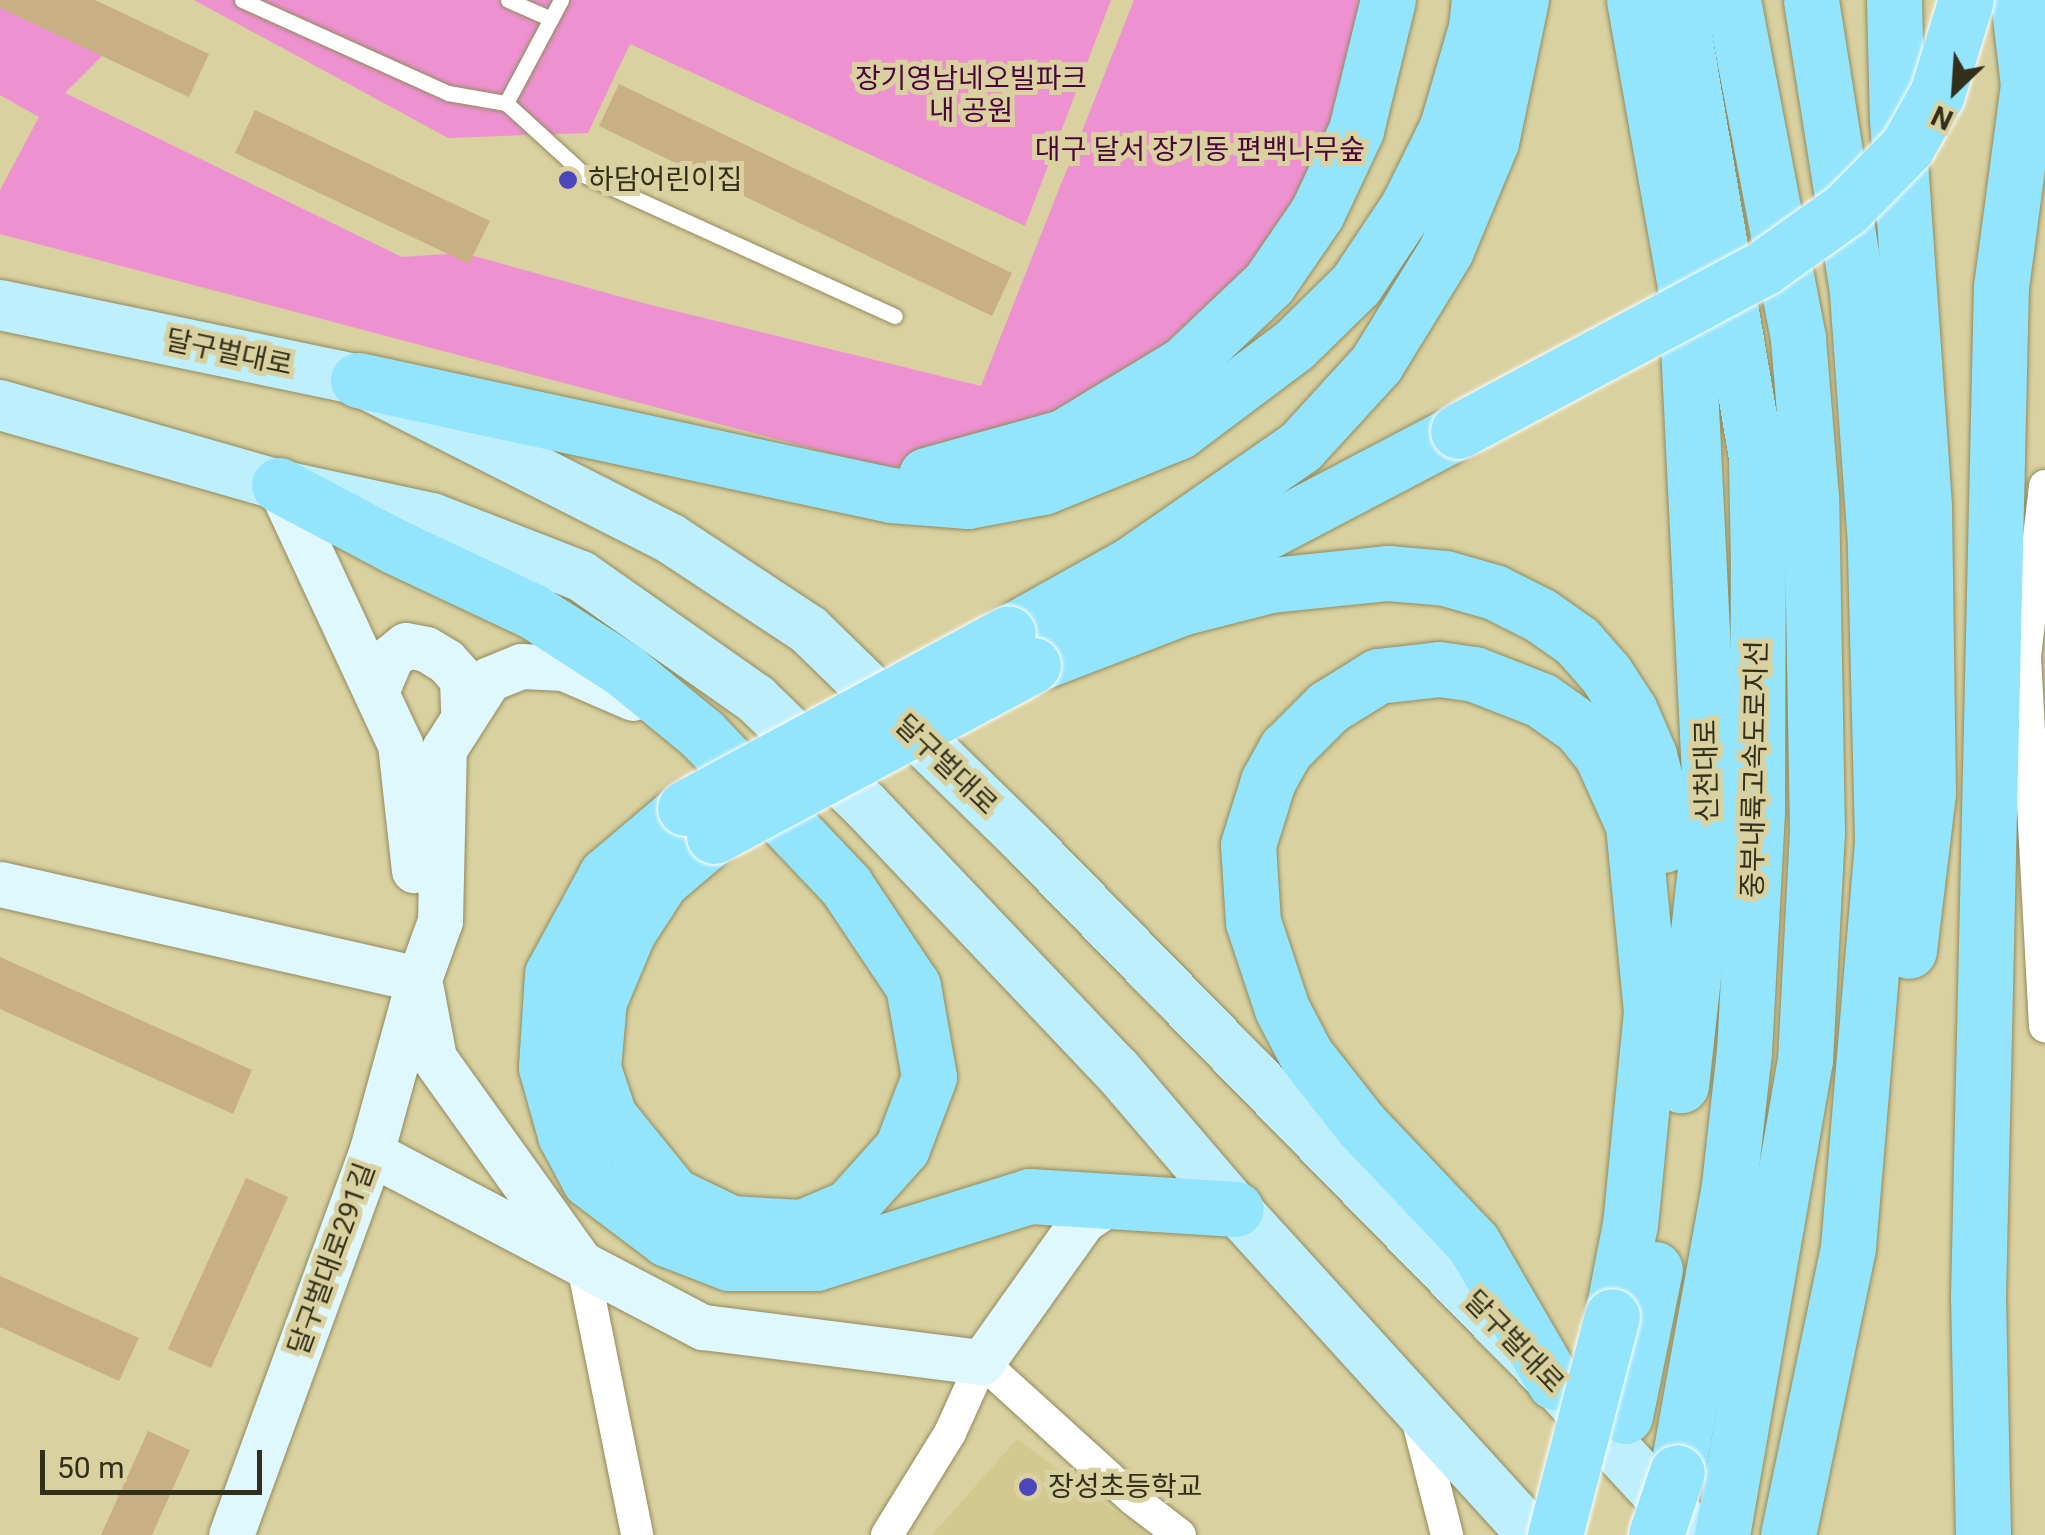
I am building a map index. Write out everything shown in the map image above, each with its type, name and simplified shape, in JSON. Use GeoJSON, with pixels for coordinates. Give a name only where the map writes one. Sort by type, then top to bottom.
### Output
{"type":"FeatureCollection","features":[{"type":"Feature","properties":{"kind":"highway"},"geometry":{"type":"LineString","coordinates":[[802,474],[930,475],[1062,437],[1184,364],[1269,283],[1317,213],[1356,130],[1388,0]]}},
{"type":"Feature","properties":{"kind":"highway"},"geometry":{"type":"LineString","coordinates":[[358,380],[891,496],[968,500],[1043,487],[1178,432],[1294,345],[1356,284],[1408,206],[1447,126],[1476,28],[1478,0]]}},
{"type":"Feature","properties":{"kind":"highway"},"geometry":{"type":"LineString","coordinates":[[1021,649],[1133,564],[1300,448],[1376,364],[1446,250],[1491,142],[1522,0]]}},
{"type":"Feature","properties":{"kind":"highway","name":"신천대로"},"geometry":{"type":"LineString","coordinates":[[1589,1535],[1625,1416],[1660,1248],[1711,814],[1685,286],[1634,0]]}},
{"type":"Feature","properties":{"kind":"highway","name":"중부내륙고속도로지선"},"geometry":{"type":"LineString","coordinates":[[1656,1535],[1677,1472],[1730,1185],[1744,1052],[1757,812],[1756,456],[1678,0]]}},
{"type":"Feature","properties":{"kind":"highway","name":"중부내륙고속도로지선"},"geometry":{"type":"LineString","coordinates":[[1715,1531],[1806,1060],[1817,832],[1811,497],[1798,338],[1732,0]]}},
{"type":"Feature","properties":{"kind":"highway"},"geometry":{"type":"LineString","coordinates":[[1811,0],[1857,291],[1875,544],[1882,839],[1848,1247]]}},
{"type":"Feature","properties":{"kind":"highway"},"geometry":{"type":"LineString","coordinates":[[1788,1535],[1848,1247],[1876,1146],[1902,1004],[1928,793],[1924,506],[1897,119],[1894,0]]}},
{"type":"Feature","properties":{"kind":"highway"},"geometry":{"type":"LineString","coordinates":[[1236,1209],[1030,1196],[816,1264],[729,1263],[666,1239],[589,1180],[565,1134],[546,1067],[552,974],[606,874],[1021,649],[1131,602],[1763,268],[1846,209],[1906,147],[1936,94],[1966,0]]}},
{"type":"Feature","properties":{"kind":"highway"},"geometry":{"type":"LineString","coordinates":[[1982,1535],[1978,1297],[2001,287],[2028,85],[2018,0]]}},
{"type":"Feature","properties":{"kind":"highway"},"geometry":{"type":"LineString","coordinates":[[279,485],[394,546],[534,612],[624,670],[702,734],[846,886],[913,986],[929,1077],[902,1148],[848,1207],[802,1227],[731,1223],[673,1195],[610,1116],[593,1068],[598,1001],[628,932],[699,822]]}},
{"type":"Feature","properties":{"kind":"highway"},"geometry":{"type":"LineString","coordinates":[[1021,649],[1271,585],[1388,573],[1445,578],[1494,592],[1540,615],[1577,641],[1630,710],[1649,755],[1664,835],[1663,902],[1630,1224],[1612,1316],[1555,1535]]}},
{"type":"Feature","properties":{"kind":"highway"},"geometry":{"type":"LineString","coordinates":[[1554,1382],[1473,1243],[1360,1125],[1306,1056],[1282,1010],[1254,922],[1248,845],[1255,812],[1286,749],[1341,698],[1378,676],[1402,670],[1456,671],[1511,685],[1579,727],[1601,754],[1633,824],[1642,886],[1651,1011]]}},
{"type":"Feature","properties":{"kind":"main road","name":"달구벌대로"},"geometry":{"type":"LineString","coordinates":[[0,305],[358,380],[671,539],[809,630],[1029,846],[1554,1382],[1715,1531]]}},
{"type":"Feature","properties":{"kind":"main road"},"geometry":{"type":"LineString","coordinates":[[0,405],[279,485],[432,518],[581,576],[756,699],[866,806],[1102,1054],[1236,1209],[1533,1535]]}},
{"type":"Feature","properties":{"kind":"street"},"geometry":{"type":"LineString","coordinates":[[279,485],[314,556],[349,642],[400,744],[413,838],[419,978],[434,1058],[582,1266],[637,1535]]}},
{"type":"Feature","properties":{"kind":"street"},"geometry":{"type":"LineString","coordinates":[[2045,486],[2025,657],[2045,1026]]}},
{"type":"Feature","properties":{"kind":"street"},"geometry":{"type":"LineString","coordinates":[[376,692],[390,656],[406,645],[426,648],[446,661],[462,679],[463,715]]}},
{"type":"Feature","properties":{"kind":"street"},"geometry":{"type":"LineString","coordinates":[[419,978],[440,920],[444,749],[489,679],[521,666],[564,668],[702,734]]}},
{"type":"Feature","properties":{"kind":"street"},"geometry":{"type":"LineString","coordinates":[[0,884],[419,978]]}},
{"type":"Feature","properties":{"kind":"street","name":"달구벌대로291길"},"geometry":{"type":"LineString","coordinates":[[231,1535],[371,1153],[419,978]]}},
{"type":"Feature","properties":{"kind":"street"},"geometry":{"type":"LineString","coordinates":[[371,1153],[703,1327],[982,1362],[1133,1498],[1180,1535]]}},
{"type":"Feature","properties":{"kind":"street"},"geometry":{"type":"LineString","coordinates":[[886,1535],[950,1433],[982,1362],[1083,1220],[1114,1199]]}},
{"type":"Feature","properties":{"kind":"street"},"geometry":{"type":"LineString","coordinates":[[1414,1405],[1446,1535]]}},
{"type":"Feature","properties":{"kind":"lane"},"geometry":{"type":"LineString","coordinates":[[242,0],[448,93],[506,102],[586,176],[895,316]]}},
{"type":"Feature","properties":{"kind":"lane"},"geometry":{"type":"LineString","coordinates":[[508,0],[550,19]]}},
{"type":"Feature","properties":{"kind":"lane"},"geometry":{"type":"LineString","coordinates":[[506,102],[561,0]]}},
{"type":"Feature","properties":{"kind":"shaded area","name":"장성초등학교"},"geometry":{"type":"Polygon","coordinates":[[[1017,1439],[1147,1535],[932,1535],[1017,1439]]]}},
{"type":"Feature","properties":{"kind":"green space","name":"대구 달서 장기동 편백나무숲"},"geometry":{"type":"Polygon","coordinates":[[[0,0],[111,47],[65,93],[402,257],[463,253],[643,303],[981,386],[1134,0],[1370,0],[1302,216],[1113,392],[890,469],[0,234],[0,190],[39,117],[0,95],[0,0]]]}},
{"type":"Feature","properties":{"kind":"green space","name":"장기영남네오빌파크 내 공원"},"geometry":{"type":"Polygon","coordinates":[[[194,0],[1111,0],[1025,226],[630,44],[588,133],[448,138],[194,0]]]}},
{"type":"Feature","properties":{"kind":"building"},"geometry":{"type":"Polygon","coordinates":[[[0,0],[95,0],[209,54],[189,97],[0,8],[0,0]]]}},
{"type":"Feature","properties":{"kind":"building"},"geometry":{"type":"Polygon","coordinates":[[[619,84],[1012,273],[992,316],[599,126],[619,84]]]}},
{"type":"Feature","properties":{"kind":"building"},"geometry":{"type":"Polygon","coordinates":[[[255,110],[490,221],[469,264],[235,153],[255,110]]]}},
{"type":"Feature","properties":{"kind":"building"},"geometry":{"type":"Polygon","coordinates":[[[0,957],[252,1070],[233,1114],[0,1009],[0,957]]]}},
{"type":"Feature","properties":{"kind":"building"},"geometry":{"type":"Polygon","coordinates":[[[246,1178],[288,1197],[211,1368],[168,1349],[246,1178]]]}},
{"type":"Feature","properties":{"kind":"building"},"geometry":{"type":"Polygon","coordinates":[[[0,1276],[139,1338],[119,1381],[0,1327],[0,1276]]]}},
{"type":"Feature","properties":{"kind":"building"},"geometry":{"type":"Polygon","coordinates":[[[148,1431],[190,1450],[152,1535],[101,1535],[148,1431]]]}},
{"type":"Feature","properties":{"kind":"place","name":"하담어린이집"},"geometry":{"type":"Point","coordinates":[568,180]}},
{"type":"Feature","properties":{"kind":"place","name":"장성초등학교"},"geometry":{"type":"Point","coordinates":[1028,1487]}}]}
